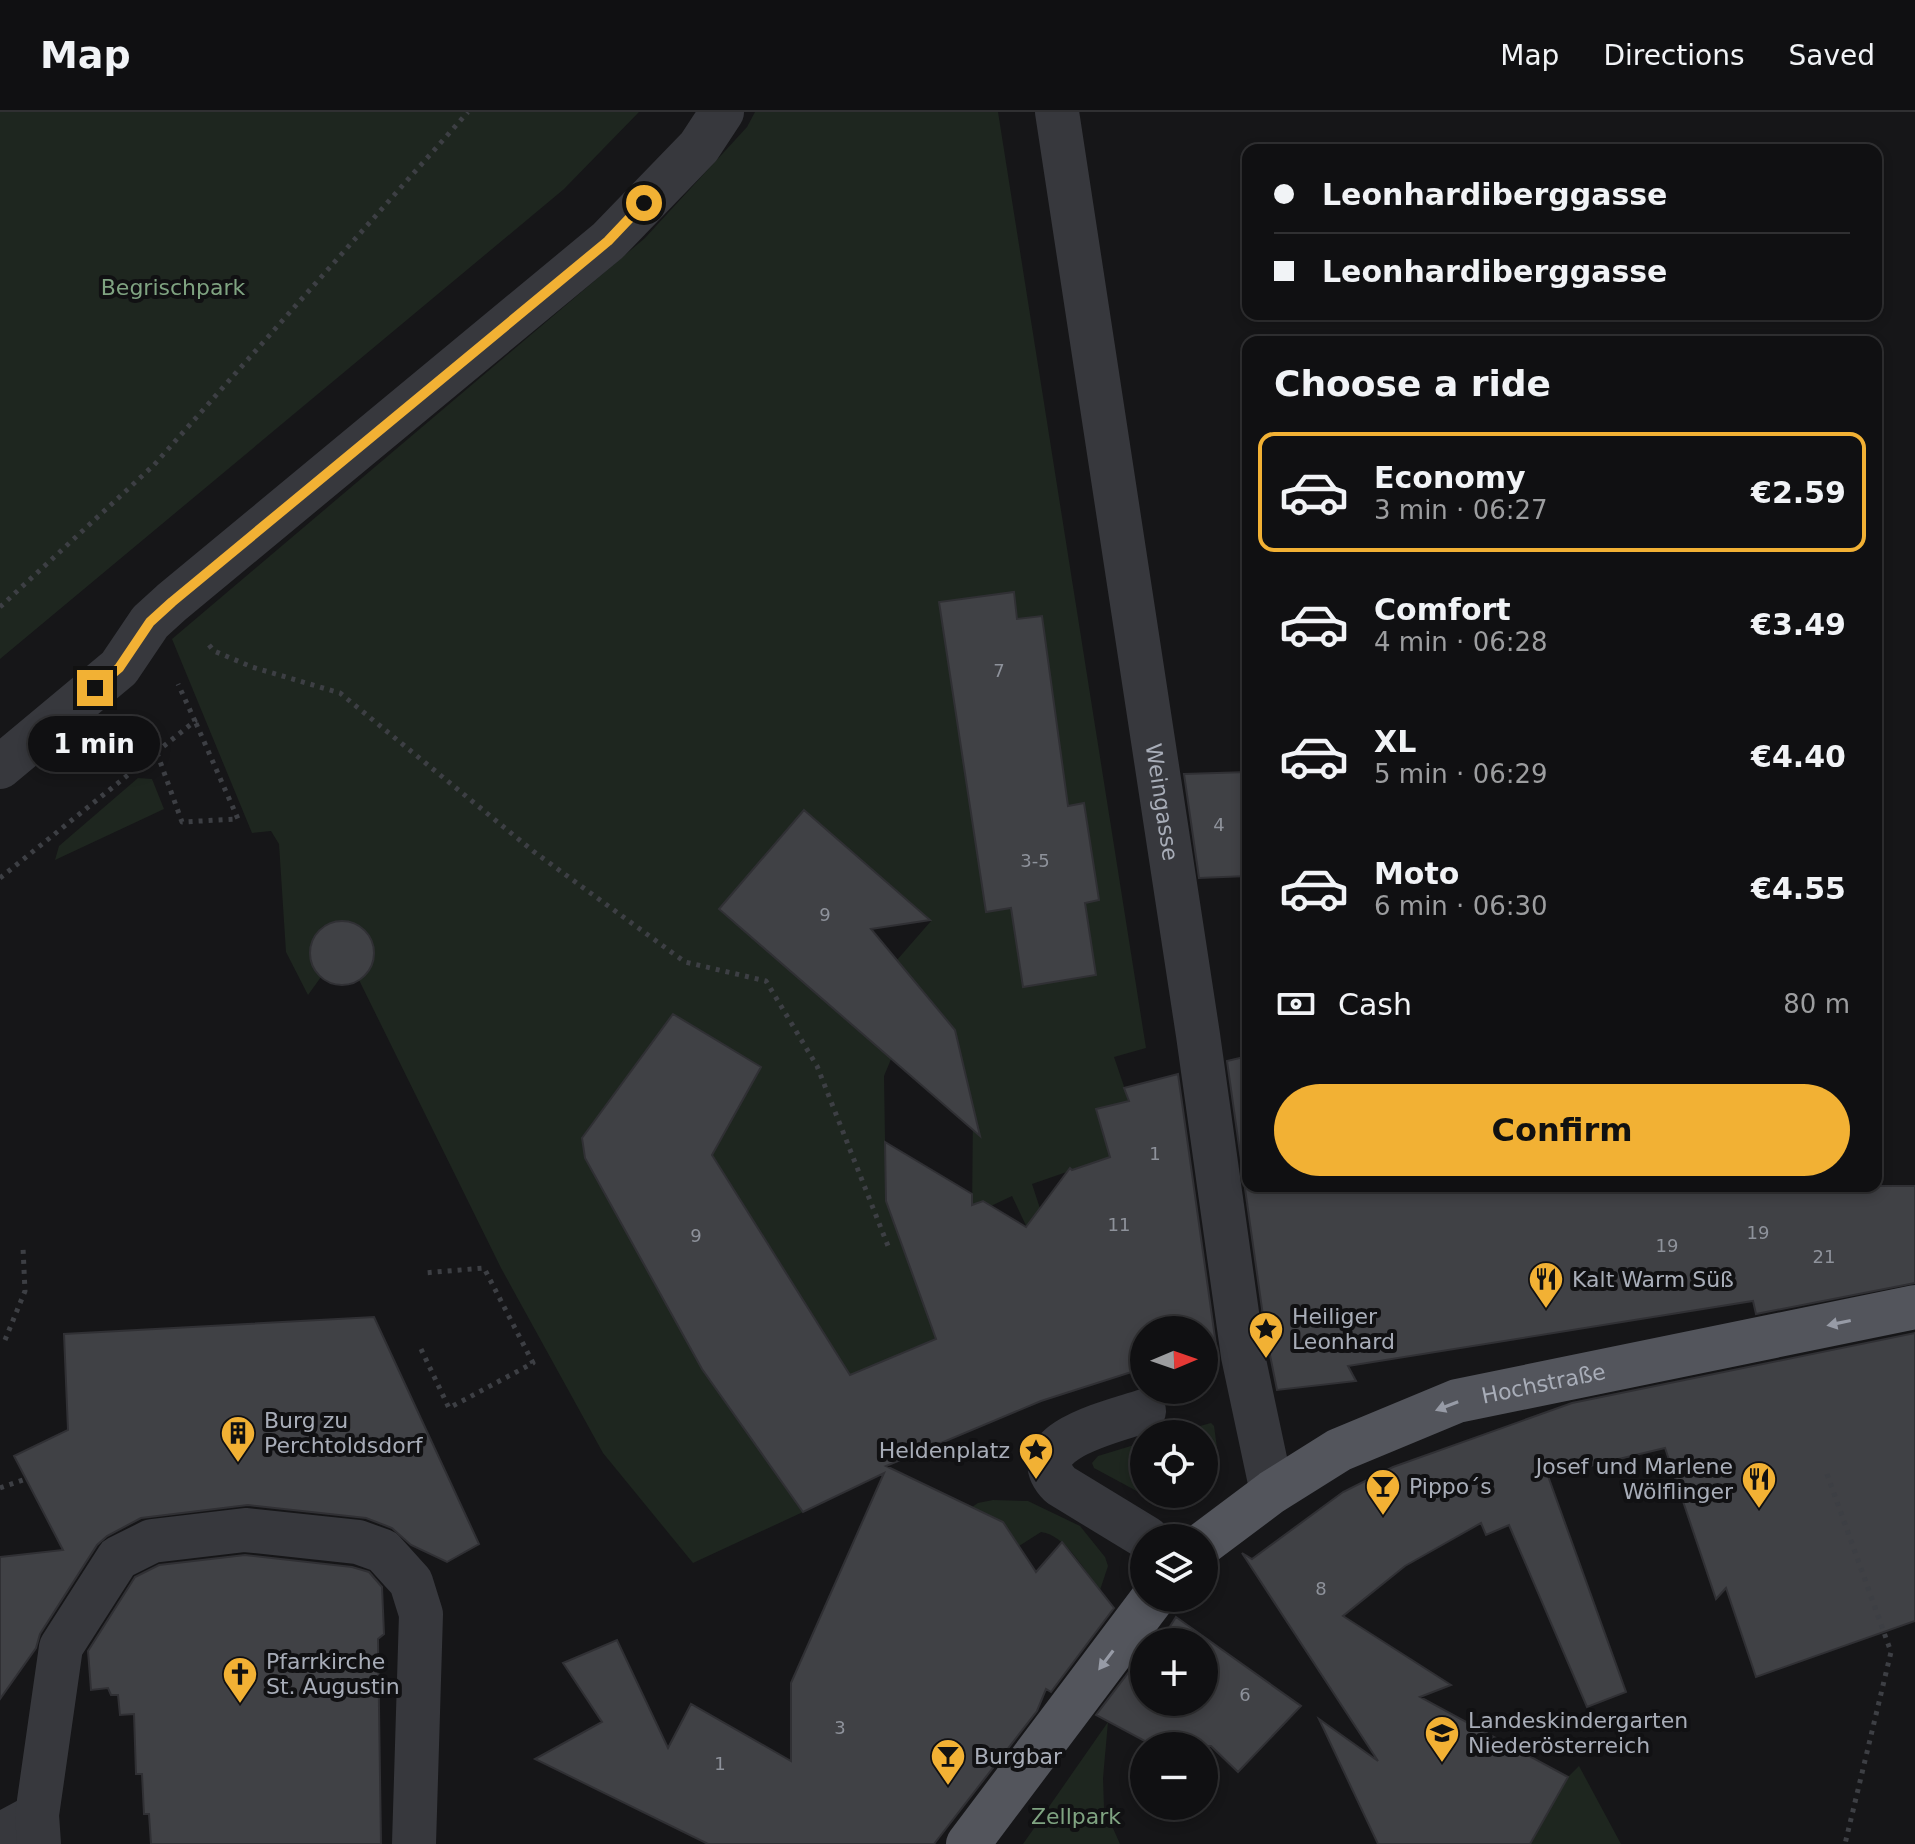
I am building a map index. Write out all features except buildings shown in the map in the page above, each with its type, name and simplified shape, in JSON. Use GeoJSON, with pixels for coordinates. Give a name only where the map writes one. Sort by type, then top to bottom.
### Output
{"type":"FeatureCollection","features":[{"type":"Feature","properties":{"kind":"main road","name":"Hochstraße"},"geometry":{"type":"LineString","coordinates":[[1218,1532],[1272,1492],[1339,1450],[1457,1401],[1915,1307]]}},
{"type":"Feature","properties":{"kind":"main road"},"geometry":{"type":"LineString","coordinates":[[968,1844],[1142,1612]]}},
{"type":"Feature","properties":{"kind":"street"},"geometry":{"type":"LineString","coordinates":[[0,767],[119,668],[161,612],[608,241],[699,147],[722,112]]}},
{"type":"Feature","properties":{"kind":"street","name":"Weingasse"},"geometry":{"type":"LineString","coordinates":[[1057,112],[1198,1035],[1243,1356],[1272,1492]]}},
{"type":"Feature","properties":{"kind":"street"},"geometry":{"type":"LineString","coordinates":[[1130,1528],[1060,1485],[1048,1466],[1051,1452],[1063,1441],[1144,1411]]}},
{"type":"Feature","properties":{"kind":"street"},"geometry":{"type":"LineString","coordinates":[[25,1831],[61,1647],[118,1558],[152,1541],[245,1530],[358,1542],[383,1551],[411,1582],[421,1614],[414,1844]]}},
{"type":"Feature","properties":{"kind":"path"},"geometry":{"type":"LineString","coordinates":[[0,607],[154,465],[468,112]]}},
{"type":"Feature","properties":{"kind":"path"},"geometry":{"type":"LineString","coordinates":[[157,753],[182,822],[238,819],[195,721],[161,612]]}},
{"type":"Feature","properties":{"kind":"path"},"geometry":{"type":"LineString","coordinates":[[161,612],[214,651],[252,667],[340,693],[533,851],[685,962],[766,981],[817,1066],[890,1251]]}},
{"type":"Feature","properties":{"kind":"path"},"geometry":{"type":"LineString","coordinates":[[0,878],[195,721]]}},
{"type":"Feature","properties":{"kind":"path"},"geometry":{"type":"LineString","coordinates":[[5,1340],[25,1291],[23,1248]]}},
{"type":"Feature","properties":{"kind":"path"},"geometry":{"type":"LineString","coordinates":[[421,1349],[449,1408],[533,1363],[484,1268],[424,1273]]}},
{"type":"Feature","properties":{"kind":"path"},"geometry":{"type":"LineString","coordinates":[[1827,1474],[1891,1652],[1845,1844]]}},
{"type":"Feature","properties":{"kind":"path"},"geometry":{"type":"LineString","coordinates":[[0,1488],[26,1479]]}},
{"type":"Feature","properties":{"kind":"green space","name":"Begrischpark"},"geometry":{"type":"Polygon","coordinates":[[[0,112],[639,112],[564,189],[0,659],[0,112]]]}},
{"type":"Feature","properties":{"kind":"green space"},"geometry":{"type":"Polygon","coordinates":[[[755,112],[998,112],[1146,1048],[1114,1057],[1129,1101],[1097,1110],[1110,1157],[1032,1184],[1073,1324],[1012,1196],[972,1215],[973,1107],[955,1031],[897,960],[931,921],[804,810],[719,909],[846,1019],[894,1052],[884,1076],[886,1201],[936,1339],[850,1375],[712,1155],[761,1067],[673,1014],[582,1137],[585,1158],[702,1369],[803,1512],[693,1563],[603,1453],[501,1268],[359,980],[371,964],[373,949],[369,937],[359,927],[346,922],[333,922],[320,928],[312,942],[310,957],[321,977],[308,995],[286,952],[279,844],[271,831],[252,833],[172,639],[645,238],[747,127],[755,112]]]}},
{"type":"Feature","properties":{"kind":"green space"},"geometry":{"type":"Polygon","coordinates":[[[138,778],[152,779],[164,809],[55,860],[59,846],[138,778]]]}},
{"type":"Feature","properties":{"kind":"green space"},"geometry":{"type":"Polygon","coordinates":[[[1130,1446],[1130,1487],[1094,1468],[1092,1463],[1098,1456],[1130,1446]]]}},
{"type":"Feature","properties":{"kind":"green space"},"geometry":{"type":"Polygon","coordinates":[[[993,1500],[1028,1501],[1080,1526],[1105,1557],[1108,1566],[1100,1590],[1059,1540],[1041,1532],[1019,1546],[1003,1522],[972,1507],[993,1500]]]}},
{"type":"Feature","properties":{"kind":"green space","name":"Zellpark"},"geometry":{"type":"Polygon","coordinates":[[[1108,1722],[1104,1808],[1120,1844],[1023,1844],[1108,1722]]]}},
{"type":"Feature","properties":{"kind":"green space"},"geometry":{"type":"Polygon","coordinates":[[[1579,1766],[1621,1844],[1530,1844],[1568,1777],[1579,1766]]]}},
{"type":"Feature","properties":{"kind":"place","name":"Kalt Warm Süß"},"geometry":{"type":"Point","coordinates":[1546,1310]}},
{"type":"Feature","properties":{"kind":"place","name":"Heiliger Leonhard"},"geometry":{"type":"Point","coordinates":[1266,1360]}},
{"type":"Feature","properties":{"kind":"place","name":"Burg zu Perchtoldsdorf"},"geometry":{"type":"Point","coordinates":[238,1464]}},
{"type":"Feature","properties":{"kind":"place","name":"Heldenplatz"},"geometry":{"type":"Point","coordinates":[1036,1481]}},
{"type":"Feature","properties":{"kind":"place","name":"Josef und Marlene Wölflinger"},"geometry":{"type":"Point","coordinates":[1759,1510]}},
{"type":"Feature","properties":{"kind":"place","name":"Pippo´s"},"geometry":{"type":"Point","coordinates":[1383,1517]}},
{"type":"Feature","properties":{"kind":"place","name":"Pfarrkirche St. Augustin"},"geometry":{"type":"Point","coordinates":[240,1705]}},
{"type":"Feature","properties":{"kind":"place","name":"Landeskindergarten Niederösterreich"},"geometry":{"type":"Point","coordinates":[1442,1764]}},
{"type":"Feature","properties":{"kind":"place","name":"Burgbar"},"geometry":{"type":"Point","coordinates":[948,1787]}},
{"type":"Feature","properties":{"kind":"route"},"geometry":{"type":"LineString","coordinates":[[95,688],[119,668],[150,622],[172,602],[608,241],[644,203]]}}]}
